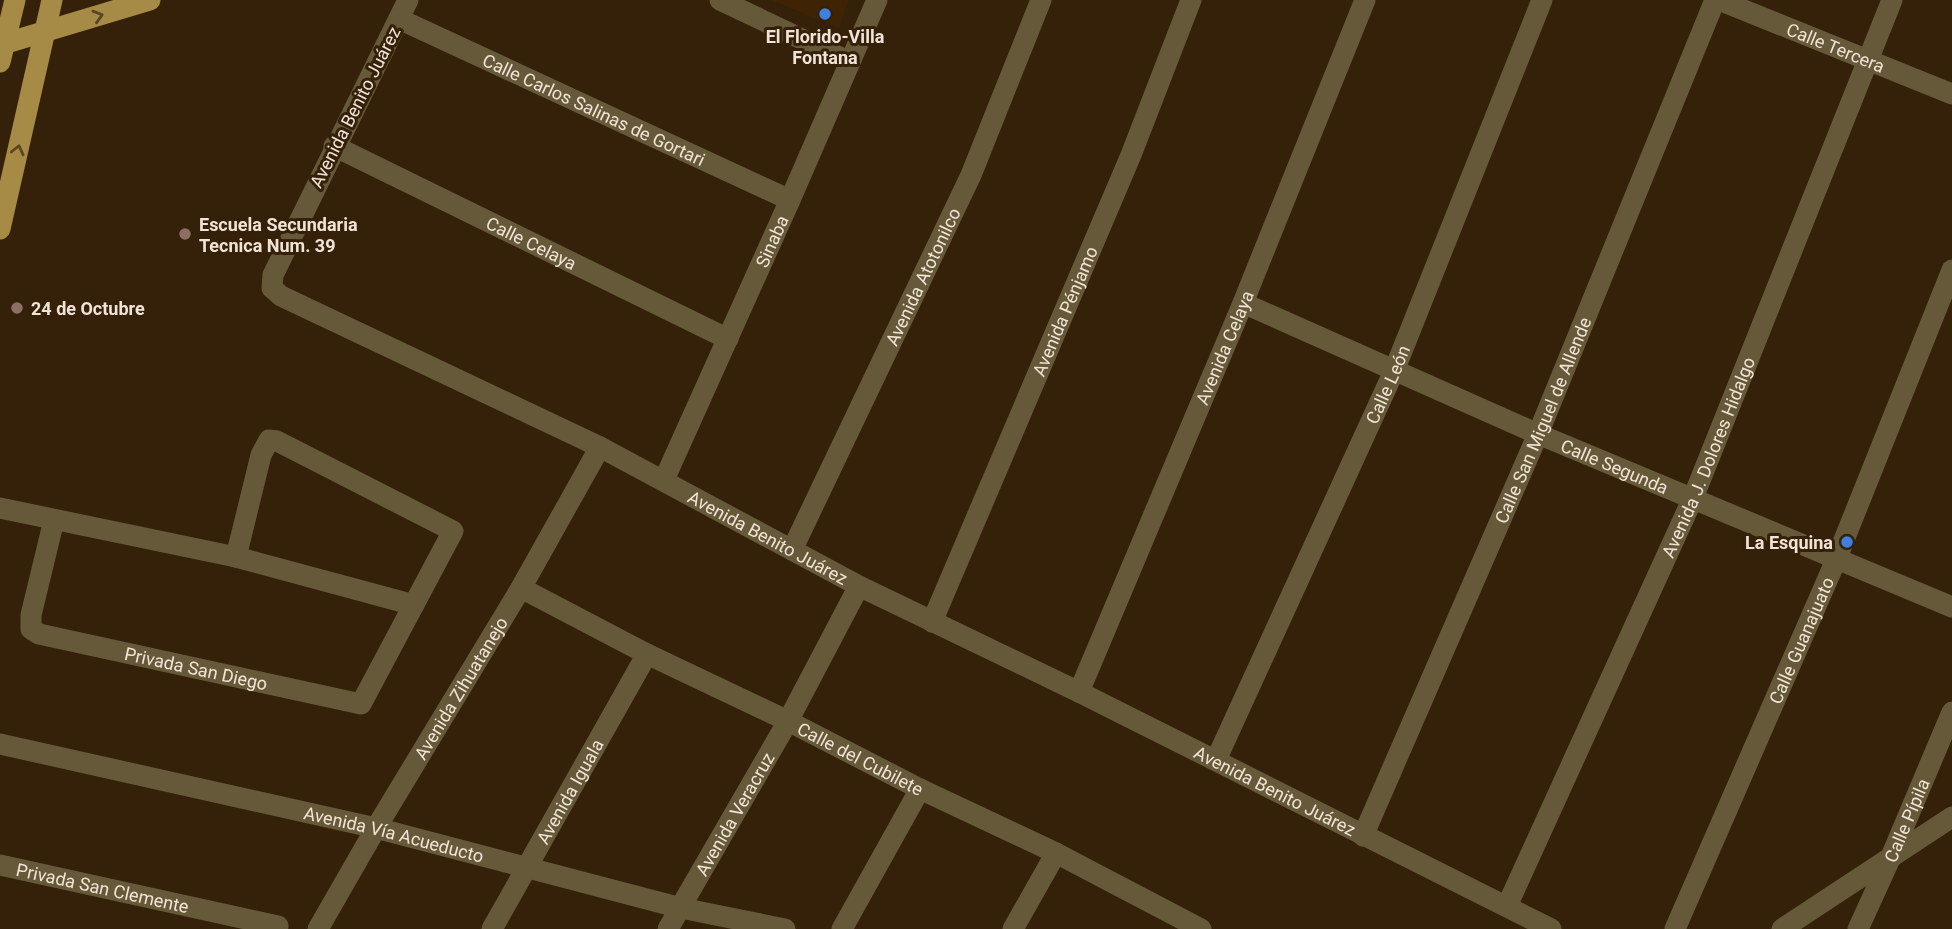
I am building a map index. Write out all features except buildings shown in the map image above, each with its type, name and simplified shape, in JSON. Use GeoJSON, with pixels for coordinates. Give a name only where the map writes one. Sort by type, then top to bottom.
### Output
{"type":"FeatureCollection","features":[{"type":"Feature","properties":{"kind":"main road"},"geometry":{"type":"LineString","coordinates":[[2,50],[15,0]]}},
{"type":"Feature","properties":{"kind":"main road"},"geometry":{"type":"LineString","coordinates":[[0,229],[52,0]]}},
{"type":"Feature","properties":{"kind":"main road"},"geometry":{"type":"LineString","coordinates":[[2,50],[45,31],[150,0]]}},
{"type":"Feature","properties":{"kind":"street"},"geometry":{"type":"LineString","coordinates":[[720,0],[850,62]]}},
{"type":"Feature","properties":{"kind":"street","name":"Sinaba"},"geometry":{"type":"LineString","coordinates":[[664,480],[877,0]]}},
{"type":"Feature","properties":{"kind":"street","name":"Avenida Atotonilco"},"geometry":{"type":"LineString","coordinates":[[792,550],[971,176],[1041,0]]}},
{"type":"Feature","properties":{"kind":"street","name":"Avenida Pénjamo"},"geometry":{"type":"LineString","coordinates":[[932,622],[1130,155],[1191,0]]}},
{"type":"Feature","properties":{"kind":"street","name":"Avenida Celaya"},"geometry":{"type":"LineString","coordinates":[[1079,692],[1243,303],[1365,0]]}},
{"type":"Feature","properties":{"kind":"street","name":"Calle Tercera"},"geometry":{"type":"LineString","coordinates":[[1717,0],[1952,94]]}},
{"type":"Feature","properties":{"kind":"street","name":"Calle San Miguel de Allende"},"geometry":{"type":"LineString","coordinates":[[1363,836],[1538,434],[1717,0]]}},
{"type":"Feature","properties":{"kind":"street","name":"Avenida J. Dolores Hidalgo"},"geometry":{"type":"LineString","coordinates":[[1507,906],[1693,498],[1892,0]]}},
{"type":"Feature","properties":{"kind":"street","name":"Calle León"},"geometry":{"type":"LineString","coordinates":[[1216,760],[1394,371],[1537,2]]}},
{"type":"Feature","properties":{"kind":"street","name":"Avenida Benito Juárez"},"geometry":{"type":"LineString","coordinates":[[403,10],[273,275],[272,288],[281,296],[600,447],[859,586],[1079,692],[1551,929]]}},
{"type":"Feature","properties":{"kind":"street","name":"Calle Carlos Salinas de Gortari"},"geometry":{"type":"LineString","coordinates":[[403,10],[790,200]]}},
{"type":"Feature","properties":{"kind":"street","name":"Calle Celaya"},"geometry":{"type":"LineString","coordinates":[[334,146],[728,339]]}},
{"type":"Feature","properties":{"kind":"street","name":"Calle Guanajuato"},"geometry":{"type":"LineString","coordinates":[[1675,929],[1836,560],[1952,270]]}},
{"type":"Feature","properties":{"kind":"street","name":"Calle Segunda"},"geometry":{"type":"LineString","coordinates":[[1243,303],[1538,434],[1952,607]]}},
{"type":"Feature","properties":{"kind":"street","name":"Privada San Diego"},"geometry":{"type":"LineString","coordinates":[[54,520],[31,615],[31,629],[39,634],[361,704],[453,531],[277,441],[269,440],[261,455],[236,557]]}},
{"type":"Feature","properties":{"kind":"street","name":"Avenida Zihuatanejo"},"geometry":{"type":"LineString","coordinates":[[318,929],[521,588],[600,447]]}},
{"type":"Feature","properties":{"kind":"street"},"geometry":{"type":"LineString","coordinates":[[0,508],[236,557],[414,605]]}},
{"type":"Feature","properties":{"kind":"street","name":"Avenida Veracruz"},"geometry":{"type":"LineString","coordinates":[[668,929],[788,721],[859,586]]}},
{"type":"Feature","properties":{"kind":"street","name":"Calle del Cubilete"},"geometry":{"type":"LineString","coordinates":[[521,588],[647,654],[1056,853],[1189,926]]}},
{"type":"Feature","properties":{"kind":"street","name":"Avenida Iguala"},"geometry":{"type":"LineString","coordinates":[[492,929],[647,654]]}},
{"type":"Feature","properties":{"kind":"street","name":"Calle Pípila"},"geometry":{"type":"LineString","coordinates":[[1858,929],[1891,859],[1952,712]]}},
{"type":"Feature","properties":{"kind":"street","name":"Avenida Vía Acueducto"},"geometry":{"type":"LineString","coordinates":[[0,744],[376,828],[681,908],[785,929]]}},
{"type":"Feature","properties":{"kind":"street"},"geometry":{"type":"LineString","coordinates":[[842,929],[920,789]]}},
{"type":"Feature","properties":{"kind":"street"},"geometry":{"type":"LineString","coordinates":[[1782,929],[1952,817]]}},
{"type":"Feature","properties":{"kind":"street"},"geometry":{"type":"LineString","coordinates":[[1013,929],[1056,853]]}},
{"type":"Feature","properties":{"kind":"street","name":"Privada San Clemente"},"geometry":{"type":"LineString","coordinates":[[0,865],[245,924],[278,926]]}},
{"type":"Feature","properties":{"kind":"shaded area","name":"El Florido-Villa Fontana"},"geometry":{"type":"Polygon","coordinates":[[[771,0],[849,0],[839,28],[771,0]]]}},
{"type":"Feature","properties":{"kind":"place","name":"El Florido-Villa Fontana"},"geometry":{"type":"Point","coordinates":[825,14]}},
{"type":"Feature","properties":{"kind":"place","name":"Escuela Secundaria Tecnica Num. 39"},"geometry":{"type":"Point","coordinates":[185,234]}},
{"type":"Feature","properties":{"kind":"place","name":"24 de Octubre"},"geometry":{"type":"Point","coordinates":[17,308]}},
{"type":"Feature","properties":{"kind":"place","name":"La Esquina"},"geometry":{"type":"Point","coordinates":[1847,542]}}]}
